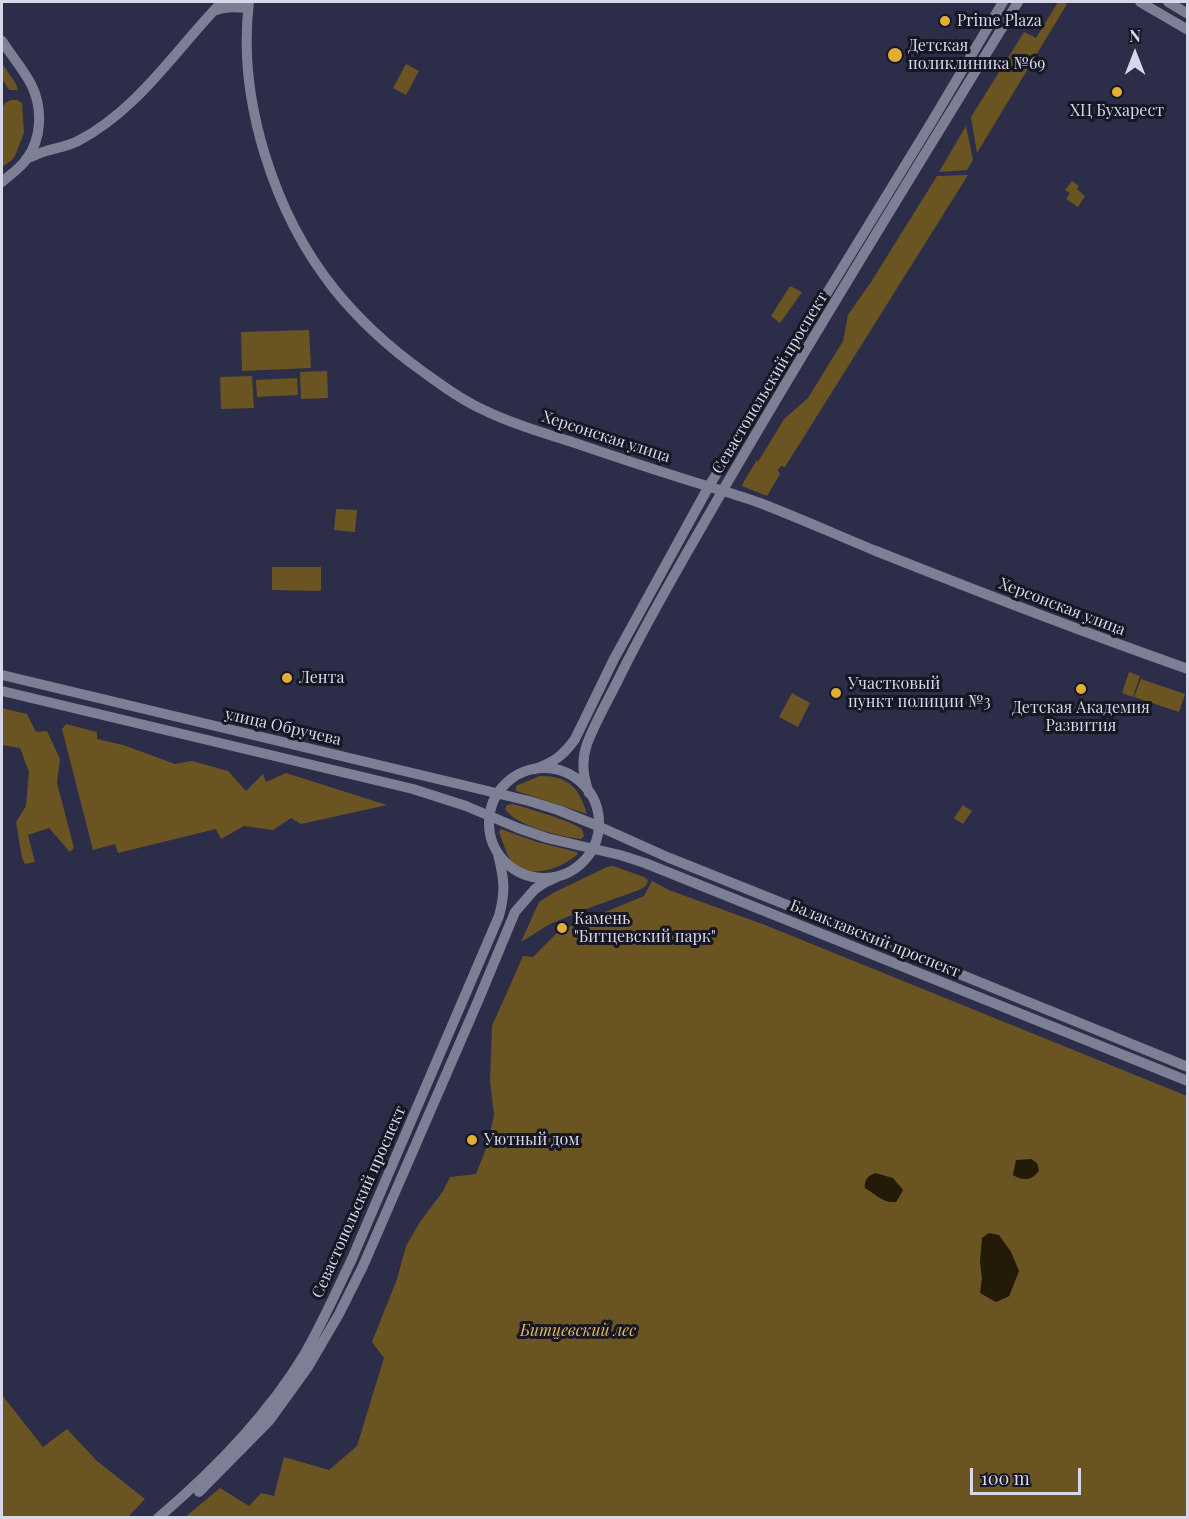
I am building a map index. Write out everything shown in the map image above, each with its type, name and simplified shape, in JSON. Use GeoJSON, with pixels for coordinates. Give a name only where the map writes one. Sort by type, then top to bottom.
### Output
{"type":"FeatureCollection","features":[{"type":"Feature","properties":{"kind":"main road"},"geometry":{"type":"LineString","coordinates":[[26,159],[78,141],[117,115],[136,98],[222,2]]}},
{"type":"Feature","properties":{"kind":"main road","name":"Севастопольский проспект"},"geometry":{"type":"LineString","coordinates":[[497,794],[501,787],[516,776],[557,760],[575,739],[614,659],[709,486],[1003,2]]}},
{"type":"Feature","properties":{"kind":"main road","name":"Севастопольский проспект"},"geometry":{"type":"LineString","coordinates":[[598,826],[594,804],[584,777],[583,762],[595,725],[633,650],[748,446],[1017,2]]}},
{"type":"Feature","properties":{"kind":"main road"},"geometry":{"type":"LineString","coordinates":[[1140,2],[1188,30]]}},
{"type":"Feature","properties":{"kind":"main road"},"geometry":{"type":"LineString","coordinates":[[1168,2],[1188,14]]}},
{"type":"Feature","properties":{"kind":"main road"},"geometry":{"type":"LineString","coordinates":[[211,13],[220,9],[249,5]]}},
{"type":"Feature","properties":{"kind":"main road","name":"Херсонская улица"},"geometry":{"type":"LineString","coordinates":[[249,5],[247,43],[256,120],[273,176],[299,234],[335,289],[362,320],[414,365],[451,392],[482,410],[561,439],[762,504],[1095,636],[1188,669]]}},
{"type":"Feature","properties":{"kind":"main road"},"geometry":{"type":"LineString","coordinates":[[2,41],[31,84],[39,114],[35,146],[26,159],[2,182]]}},
{"type":"Feature","properties":{"kind":"main road"},"geometry":{"type":"LineString","coordinates":[[38,136],[44,146],[53,149]]}},
{"type":"Feature","properties":{"kind":"main road","name":"улица Обручева"},"geometry":{"type":"LineString","coordinates":[[2,675],[558,810]]}},
{"type":"Feature","properties":{"kind":"main road","name":"улица Обручева"},"geometry":{"type":"LineString","coordinates":[[2,691],[413,789],[466,806],[547,838]]}},
{"type":"Feature","properties":{"kind":"main road"},"geometry":{"type":"LineString","coordinates":[[535,769],[558,769],[569,773],[579,780],[589,793]]}},
{"type":"Feature","properties":{"kind":"main road"},"geometry":{"type":"LineString","coordinates":[[490,816],[497,794]]}},
{"type":"Feature","properties":{"kind":"main road","name":"Балаклавский проспект"},"geometry":{"type":"LineString","coordinates":[[558,810],[674,860],[1188,1068]]}},
{"type":"Feature","properties":{"kind":"main road","name":"Севастопольский проспект"},"geometry":{"type":"LineString","coordinates":[[158,1518],[191,1490],[246,1432],[303,1356],[325,1317],[499,916],[504,884],[498,854],[491,836],[490,816]]}},
{"type":"Feature","properties":{"kind":"main road"},"geometry":{"type":"LineString","coordinates":[[594,849],[598,826]]}},
{"type":"Feature","properties":{"kind":"main road","name":"Балаклавский проспект"},"geometry":{"type":"LineString","coordinates":[[547,838],[645,863],[1188,1081]]}},
{"type":"Feature","properties":{"kind":"main road","name":"Севастопольский проспект"},"geometry":{"type":"LineString","coordinates":[[168,1518],[196,1495],[269,1421],[308,1367],[339,1314],[363,1266],[515,912],[535,889],[579,865],[594,849]]}},
{"type":"Feature","properties":{"kind":"main road"},"geometry":{"type":"LineString","coordinates":[[498,854],[503,862],[519,873],[538,878],[557,877]]}},
{"type":"Feature","properties":{"kind":"green space"},"geometry":{"type":"Polygon","coordinates":[[[1058,2],[1067,4],[977,153],[971,117],[1024,32],[1036,38],[1058,2]]]}},
{"type":"Feature","properties":{"kind":"green space"},"geometry":{"type":"Polygon","coordinates":[[[2,63],[18,90],[9,90],[2,79],[2,63]]]}},
{"type":"Feature","properties":{"kind":"green space"},"geometry":{"type":"Polygon","coordinates":[[[406,64],[419,71],[406,95],[393,88],[406,64]]]}},
{"type":"Feature","properties":{"kind":"green space"},"geometry":{"type":"Polygon","coordinates":[[[11,100],[22,103],[24,133],[15,156],[2,167],[2,108],[11,100]]]}},
{"type":"Feature","properties":{"kind":"green space"},"geometry":{"type":"Polygon","coordinates":[[[966,126],[973,160],[967,170],[939,172],[966,126]]]}},
{"type":"Feature","properties":{"kind":"green space"},"geometry":{"type":"Polygon","coordinates":[[[968,175],[785,467],[781,466],[778,470],[780,474],[767,496],[742,486],[784,419],[808,398],[843,341],[848,315],[937,176],[968,175]]]}},
{"type":"Feature","properties":{"kind":"green space"},"geometry":{"type":"Polygon","coordinates":[[[1072,181],[1079,186],[1077,189],[1085,196],[1078,207],[1066,199],[1070,193],[1065,190],[1072,181]]]}},
{"type":"Feature","properties":{"kind":"green space"},"geometry":{"type":"Polygon","coordinates":[[[790,286],[802,292],[780,323],[771,316],[790,286]]]}},
{"type":"Feature","properties":{"kind":"green space"},"geometry":{"type":"Polygon","coordinates":[[[309,330],[311,368],[242,371],[241,332],[309,330]]]}},
{"type":"Feature","properties":{"kind":"green space"},"geometry":{"type":"Polygon","coordinates":[[[327,371],[328,398],[301,399],[300,372],[327,371]]]}},
{"type":"Feature","properties":{"kind":"green space"},"geometry":{"type":"Polygon","coordinates":[[[252,376],[254,408],[221,409],[220,377],[252,376]]]}},
{"type":"Feature","properties":{"kind":"green space"},"geometry":{"type":"Polygon","coordinates":[[[297,378],[298,395],[257,397],[256,380],[297,378]]]}},
{"type":"Feature","properties":{"kind":"green space"},"geometry":{"type":"Polygon","coordinates":[[[336,509],[357,510],[355,532],[334,530],[336,509]]]}},
{"type":"Feature","properties":{"kind":"green space"},"geometry":{"type":"Polygon","coordinates":[[[272,567],[321,567],[321,591],[272,590],[272,567]]]}},
{"type":"Feature","properties":{"kind":"green space"},"geometry":{"type":"Polygon","coordinates":[[[1129,672],[1140,676],[1133,697],[1122,693],[1129,672]]]}},
{"type":"Feature","properties":{"kind":"green space"},"geometry":{"type":"Polygon","coordinates":[[[1141,679],[1185,694],[1179,712],[1134,697],[1141,679]]]}},
{"type":"Feature","properties":{"kind":"green space"},"geometry":{"type":"Polygon","coordinates":[[[792,693],[810,703],[798,727],[779,717],[792,693]]]}},
{"type":"Feature","properties":{"kind":"green space"},"geometry":{"type":"Polygon","coordinates":[[[2,708],[27,714],[36,732],[47,731],[60,759],[57,783],[74,848],[70,852],[49,828],[28,835],[35,862],[25,864],[22,858],[16,822],[26,806],[29,772],[20,748],[2,745],[2,708]]]}},
{"type":"Feature","properties":{"kind":"green space"},"geometry":{"type":"Polygon","coordinates":[[[66,724],[97,732],[97,739],[123,745],[175,764],[192,761],[228,771],[246,791],[263,774],[266,782],[286,773],[387,805],[301,824],[291,818],[273,830],[244,826],[221,839],[216,829],[118,853],[115,844],[93,850],[62,729],[66,724]]]}},
{"type":"Feature","properties":{"kind":"green space"},"geometry":{"type":"Polygon","coordinates":[[[540,776],[558,778],[571,785],[580,797],[587,814],[516,791],[516,786],[540,776]]]}},
{"type":"Feature","properties":{"kind":"green space"},"geometry":{"type":"Polygon","coordinates":[[[513,804],[571,823],[582,829],[584,836],[581,839],[572,838],[519,821],[505,809],[507,805],[513,804]]]}},
{"type":"Feature","properties":{"kind":"green space"},"geometry":{"type":"Polygon","coordinates":[[[963,805],[972,811],[963,824],[954,818],[963,805]]]}},
{"type":"Feature","properties":{"kind":"green space"},"geometry":{"type":"Polygon","coordinates":[[[501,829],[578,854],[563,864],[544,871],[525,870],[510,859],[499,832],[501,829]]]}},
{"type":"Feature","properties":{"kind":"green space"},"geometry":{"type":"Polygon","coordinates":[[[613,866],[644,877],[648,880],[646,886],[550,924],[521,942],[539,902],[555,892],[613,866]]]}},
{"type":"Feature","properties":{"kind":"green space","name":"Битцевский лес"},"geometry":{"type":"Polygon","coordinates":[[[652,881],[669,890],[765,925],[1187,1096],[1187,1517],[184,1518],[220,1488],[249,1506],[261,1493],[274,1496],[284,1457],[329,1470],[357,1446],[384,1358],[372,1342],[397,1279],[406,1246],[450,1177],[476,1174],[487,1146],[494,1115],[490,1081],[492,1026],[523,956],[533,957],[559,931],[644,896],[652,881]],[[883,1175],[869,1176],[865,1188],[883,1200],[896,1202],[903,1190],[883,1175]],[[982,1238],[981,1293],[996,1302],[1009,1296],[1019,1271],[982,1238]]]}},
{"type":"Feature","properties":{"kind":"green space"},"geometry":{"type":"Polygon","coordinates":[[[2,1395],[43,1447],[67,1429],[97,1461],[145,1499],[128,1517],[2,1517],[2,1395]]]}},
{"type":"Feature","properties":{"kind":"shaded area"},"geometry":{"type":"Polygon","coordinates":[[[1031,1159],[1037,1163],[1039,1170],[1037,1174],[1024,1179],[1013,1175],[1016,1160],[1031,1159]]]}},
{"type":"Feature","properties":{"kind":"shaded area"},"geometry":{"type":"Polygon","coordinates":[[[875,1173],[893,1178],[903,1190],[896,1202],[883,1200],[865,1188],[867,1179],[875,1173]]]}},
{"type":"Feature","properties":{"kind":"shaded area"},"geometry":{"type":"Polygon","coordinates":[[[989,1233],[999,1235],[1011,1252],[1019,1271],[1009,1296],[996,1302],[980,1293],[982,1238],[989,1233]]]}},
{"type":"Feature","properties":{"kind":"place","name":"Prime Plaza"},"geometry":{"type":"Point","coordinates":[945,21]}},
{"type":"Feature","properties":{"kind":"place","name":"Детская поликлиника №69"},"geometry":{"type":"Point","coordinates":[895,55]}},
{"type":"Feature","properties":{"kind":"place","name":"ХЦ Бухарест"},"geometry":{"type":"Point","coordinates":[1117,92]}},
{"type":"Feature","properties":{"kind":"place","name":"Лента"},"geometry":{"type":"Point","coordinates":[287,678]}},
{"type":"Feature","properties":{"kind":"place","name":"Детская Академия Развития"},"geometry":{"type":"Point","coordinates":[1081,689]}},
{"type":"Feature","properties":{"kind":"place","name":"Участковый пункт полиции №3"},"geometry":{"type":"Point","coordinates":[836,693]}},
{"type":"Feature","properties":{"kind":"place","name":"Камень \"Битцевский парк\""},"geometry":{"type":"Point","coordinates":[562,928]}},
{"type":"Feature","properties":{"kind":"place","name":"Уютный дом"},"geometry":{"type":"Point","coordinates":[472,1140]}}]}
